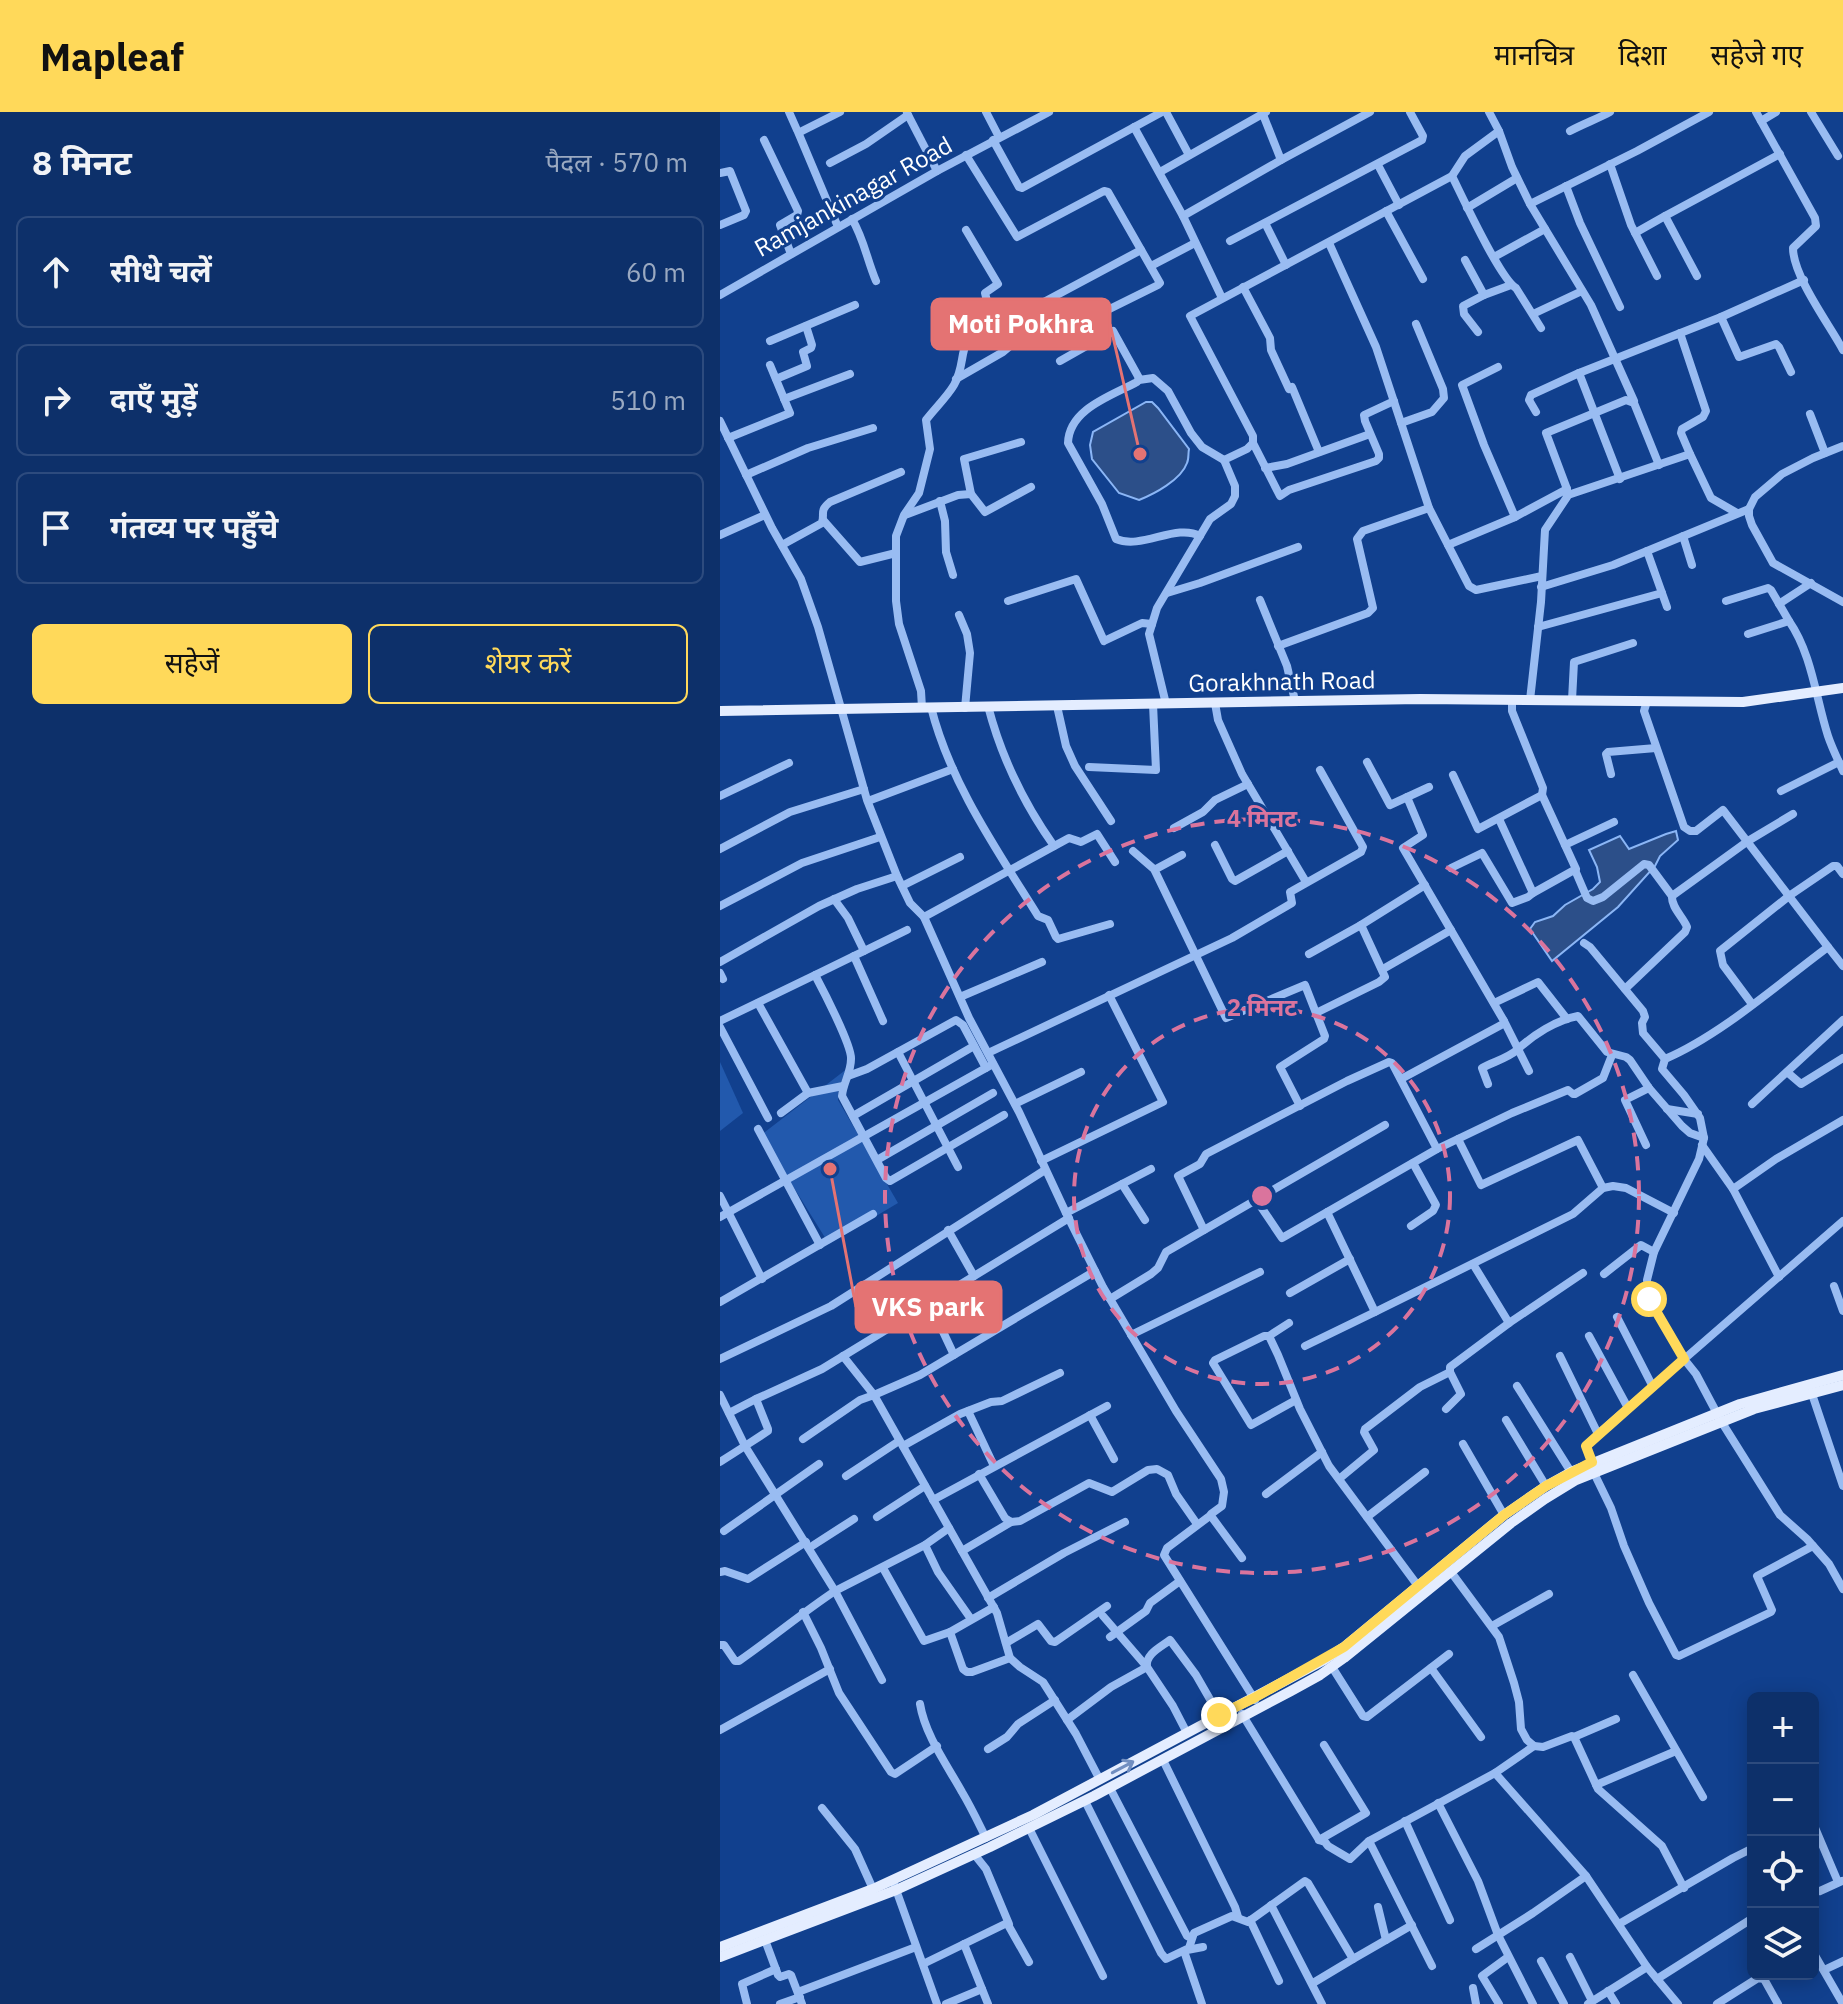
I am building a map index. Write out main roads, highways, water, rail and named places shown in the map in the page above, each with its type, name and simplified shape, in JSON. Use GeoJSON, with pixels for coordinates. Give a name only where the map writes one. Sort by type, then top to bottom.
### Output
{"type":"FeatureCollection","features":[{"type":"Feature","properties":{"kind":"main road","name":"Gorakhnath Road"},"geometry":{"type":"LineString","coordinates":[[720,711],[1420,699],[1743,702],[1843,688]]}},
{"type":"Feature","properties":{"kind":"main road"},"geometry":{"type":"LineString","coordinates":[[1719,1417],[1740,1404],[1843,1375]]}},
{"type":"Feature","properties":{"kind":"main road"},"geometry":{"type":"LineString","coordinates":[[720,1957],[974,1854],[1163,1760],[1344,1647],[1504,1515],[1571,1472],[1593,1468],[1719,1417],[1843,1385]]}},
{"type":"Feature","properties":{"kind":"main road"},"geometry":{"type":"LineString","coordinates":[[1257,1702],[1301,1686],[1332,1667],[1511,1523],[1593,1468]]}},
{"type":"Feature","properties":{"kind":"main road"},"geometry":{"type":"LineString","coordinates":[[720,1947],[873,1889],[894,1885],[1100,1780],[1219,1715],[1240,1712]]}},
{"type":"Feature","properties":{"kind":"place","name":"Moti Pokhra"},"geometry":{"type":"Point","coordinates":[1140,454]}},
{"type":"Feature","properties":{"kind":"place","name":"VKS park"},"geometry":{"type":"Point","coordinates":[830,1169]}}]}
